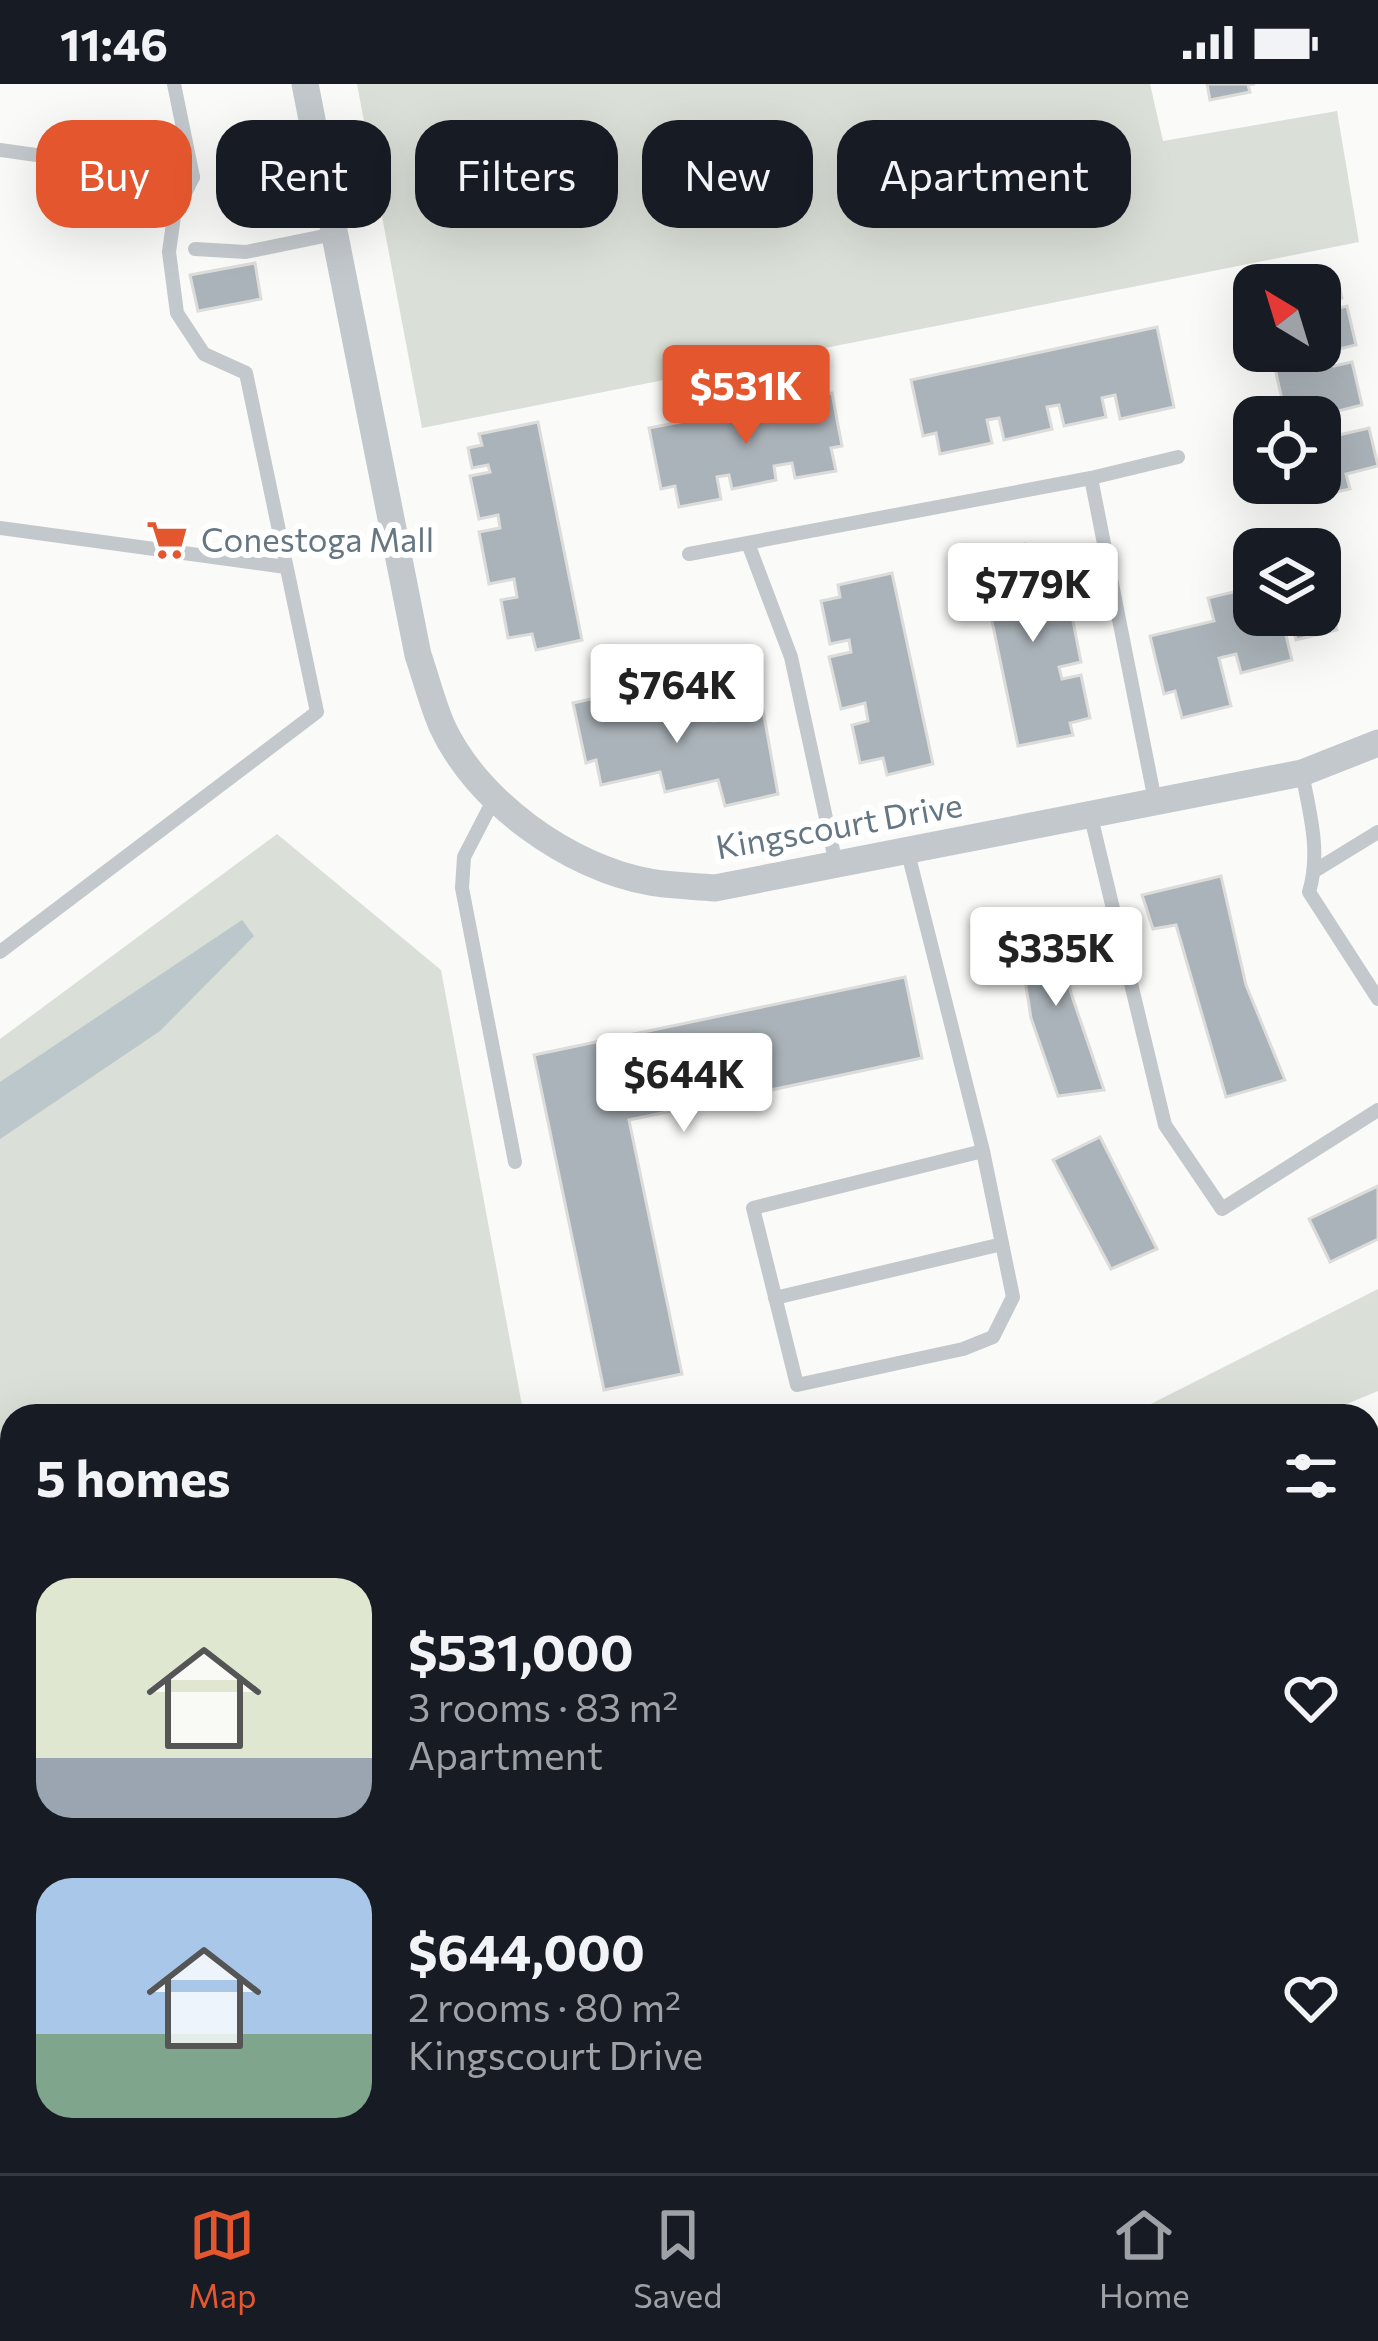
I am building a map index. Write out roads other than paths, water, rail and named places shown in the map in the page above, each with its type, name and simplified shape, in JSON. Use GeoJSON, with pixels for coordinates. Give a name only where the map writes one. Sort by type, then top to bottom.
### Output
{"type":"FeatureCollection","features":[{"type":"Feature","properties":{"kind":"street","name":"Kingscourt Drive"},"geometry":{"type":"LineString","coordinates":[[304,84],[418,655],[443,728],[478,780],[527,827],[576,856],[647,882],[715,888],[1302,773],[1378,743]]}},
{"type":"Feature","properties":{"kind":"lane"},"geometry":{"type":"LineString","coordinates":[[0,952],[316,712],[246,373],[205,353],[177,313],[169,252],[174,216],[193,176],[174,84]]}},
{"type":"Feature","properties":{"kind":"lane"},"geometry":{"type":"LineString","coordinates":[[0,150],[193,176]]}},
{"type":"Feature","properties":{"kind":"lane"},"geometry":{"type":"LineString","coordinates":[[195,249],[246,252],[334,234]]}},
{"type":"Feature","properties":{"kind":"lane"},"geometry":{"type":"LineString","coordinates":[[689,554],[749,546],[1178,457]]}},
{"type":"Feature","properties":{"kind":"lane"},"geometry":{"type":"LineString","coordinates":[[1091,478],[1155,801]]}},
{"type":"Feature","properties":{"kind":"lane"},"geometry":{"type":"LineString","coordinates":[[0,528],[286,567]]}},
{"type":"Feature","properties":{"kind":"lane"},"geometry":{"type":"LineString","coordinates":[[749,546],[790,657],[837,867]]}},
{"type":"Feature","properties":{"kind":"lane"},"geometry":{"type":"LineString","coordinates":[[1302,773],[1315,840],[1316,870],[1310,892],[1378,999]]}},
{"type":"Feature","properties":{"kind":"lane"},"geometry":{"type":"LineString","coordinates":[[495,797],[464,857],[462,887],[515,1162]]}},
{"type":"Feature","properties":{"kind":"lane"},"geometry":{"type":"LineString","coordinates":[[1090,813],[1165,1125],[1222,1209],[1378,1110]]}},
{"type":"Feature","properties":{"kind":"lane"},"geometry":{"type":"LineString","coordinates":[[1316,870],[1378,832]]}},
{"type":"Feature","properties":{"kind":"lane"},"geometry":{"type":"LineString","coordinates":[[908,853],[983,1151],[1013,1297],[992,1336],[963,1349],[797,1385],[753,1208],[983,1151]]}},
{"type":"Feature","properties":{"kind":"lane"},"geometry":{"type":"LineString","coordinates":[[775,1298],[1002,1244]]}},
{"type":"Feature","properties":{"kind":"place","name":"Conestoga Mall"},"geometry":{"type":"Point","coordinates":[167,540]}}]}
